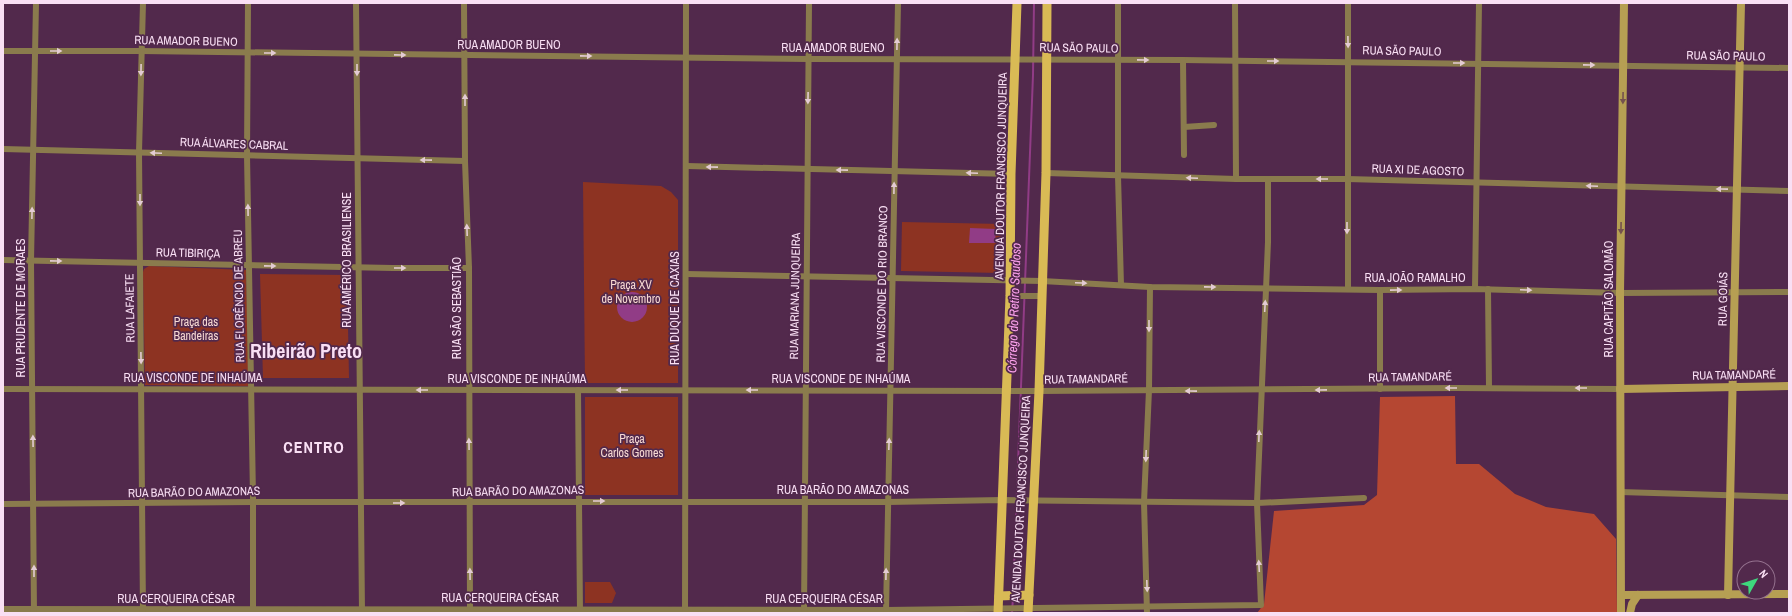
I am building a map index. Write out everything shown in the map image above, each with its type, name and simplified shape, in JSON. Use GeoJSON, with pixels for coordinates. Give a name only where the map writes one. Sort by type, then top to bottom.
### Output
{"type":"FeatureCollection","features":[{"type":"Feature","properties":{"kind":"main road","name":"AVENIDA DOUTOR FRANCISCO JUNQUEIRA"},"geometry":{"type":"LineString","coordinates":[[1000,610],[1006,500],[1014,281],[1011,174],[1020,59],[1017,3]]}},
{"type":"Feature","properties":{"kind":"main road","name":"AVENIDA DOUTOR FRANCISCO JUNQUEIRA"},"geometry":{"type":"LineString","coordinates":[[1025,610],[1038,296],[1046,173],[1045,59],[1047,3]]}},
{"type":"Feature","properties":{"kind":"main road","name":"RUA CAPITÃO SALOMÃO"},"geometry":{"type":"LineString","coordinates":[[1621,613],[1620,293],[1624,3]]}},
{"type":"Feature","properties":{"kind":"main road","name":"RUA GOIÁS"},"geometry":{"type":"LineString","coordinates":[[1728,595],[1734,388],[1741,3]]}},
{"type":"Feature","properties":{"kind":"main road","name":"RUA TAMANDARÉ"},"geometry":{"type":"LineString","coordinates":[[1620,389],[1789,386]]}},
{"type":"Feature","properties":{"kind":"main road"},"geometry":{"type":"LineString","coordinates":[[1621,595],[1789,594]]}},
{"type":"Feature","properties":{"kind":"main road"},"geometry":{"type":"LineString","coordinates":[[1001,596],[1025,595]]}},
{"type":"Feature","properties":{"kind":"main road"},"geometry":{"type":"LineString","coordinates":[[1630,613],[1632,604],[1638,595]]}},
{"type":"Feature","properties":{"kind":"street","name":"RUA PRUDENTE DE MORAES"},"geometry":{"type":"LineString","coordinates":[[34,611],[31,261],[36,3]]}},
{"type":"Feature","properties":{"kind":"street","name":"RUA LAFAIETE"},"geometry":{"type":"LineString","coordinates":[[143,3],[139,152],[143,611]]}},
{"type":"Feature","properties":{"kind":"street","name":"RUA FLORÊNCIO DE ABREU"},"geometry":{"type":"LineString","coordinates":[[248,3],[247,155],[252,389],[253,611]]}},
{"type":"Feature","properties":{"kind":"street","name":"RUA AMÉRICO BRASILIENSE"},"geometry":{"type":"LineString","coordinates":[[356,3],[362,611]]}},
{"type":"Feature","properties":{"kind":"street","name":"RUA SÃO SEBASTIÃO"},"geometry":{"type":"LineString","coordinates":[[464,3],[465,161],[469,268],[468,390],[470,612]]}},
{"type":"Feature","properties":{"kind":"street","name":"RUA DUQUE DE CAXIAS"},"geometry":{"type":"LineString","coordinates":[[685,611],[687,166],[686,3]]}},
{"type":"Feature","properties":{"kind":"street","name":"RUA MARIANA JUNQUEIRA"},"geometry":{"type":"LineString","coordinates":[[804,611],[809,3]]}},
{"type":"Feature","properties":{"kind":"street","name":"RUA VISCONDE DO RIO BRANCO"},"geometry":{"type":"LineString","coordinates":[[886,611],[898,3]]}},
{"type":"Feature","properties":{"kind":"street"},"geometry":{"type":"LineString","coordinates":[[1118,3],[1118,176],[1121,285]]}},
{"type":"Feature","properties":{"kind":"street"},"geometry":{"type":"LineString","coordinates":[[1235,3],[1236,179]]}},
{"type":"Feature","properties":{"kind":"street"},"geometry":{"type":"LineString","coordinates":[[1348,3],[1348,289]]}},
{"type":"Feature","properties":{"kind":"street"},"geometry":{"type":"LineString","coordinates":[[1475,289],[1479,3]]}},
{"type":"Feature","properties":{"kind":"street","name":"RUA AMADOR BUENO"},"geometry":{"type":"LineString","coordinates":[[3,51],[141,51],[808,59],[1020,59]]}},
{"type":"Feature","properties":{"kind":"street","name":"RUA SÃO PAULO"},"geometry":{"type":"LineString","coordinates":[[1020,59],[1479,63],[1789,68]]}},
{"type":"Feature","properties":{"kind":"street"},"geometry":{"type":"LineString","coordinates":[[1183,60],[1184,155]]}},
{"type":"Feature","properties":{"kind":"street"},"geometry":{"type":"LineString","coordinates":[[1184,127],[1214,125]]}},
{"type":"Feature","properties":{"kind":"street","name":"RUA ÁLVARES CABRAL"},"geometry":{"type":"LineString","coordinates":[[3,149],[465,161]]}},
{"type":"Feature","properties":{"kind":"street"},"geometry":{"type":"LineString","coordinates":[[687,166],[1011,174]]}},
{"type":"Feature","properties":{"kind":"street","name":"RUA XI DE AGOSTO"},"geometry":{"type":"LineString","coordinates":[[1046,173],[1236,179],[1347,179],[1789,191]]}},
{"type":"Feature","properties":{"kind":"street"},"geometry":{"type":"LineString","coordinates":[[1257,503],[1260,391],[1266,288],[1268,179]]}},
{"type":"Feature","properties":{"kind":"street","name":"RUA TIBIRIÇA"},"geometry":{"type":"LineString","coordinates":[[3,260],[469,268]]}},
{"type":"Feature","properties":{"kind":"street"},"geometry":{"type":"LineString","coordinates":[[686,274],[806,278],[1039,281]]}},
{"type":"Feature","properties":{"kind":"street","name":"RUA JOÃO RAMALHO"},"geometry":{"type":"LineString","coordinates":[[1039,281],[1150,287],[1380,290],[1488,289],[1620,293],[1789,292]]}},
{"type":"Feature","properties":{"kind":"street"},"geometry":{"type":"LineString","coordinates":[[1147,610],[1144,502],[1149,390],[1150,287]]}},
{"type":"Feature","properties":{"kind":"street"},"geometry":{"type":"LineString","coordinates":[[1488,289],[1489,388]]}},
{"type":"Feature","properties":{"kind":"street"},"geometry":{"type":"LineString","coordinates":[[1380,290],[1380,389]]}},
{"type":"Feature","properties":{"kind":"street"},"geometry":{"type":"LineString","coordinates":[[1013,296],[1038,296]]}},
{"type":"Feature","properties":{"kind":"street","name":"RUA TAMANDARÉ"},"geometry":{"type":"LineString","coordinates":[[1035,391],[1260,391],[1489,388],[1620,389]]}},
{"type":"Feature","properties":{"kind":"street","name":"RUA VISCONDE DE INHAÚMA"},"geometry":{"type":"LineString","coordinates":[[3,389],[1035,391]]}},
{"type":"Feature","properties":{"kind":"street"},"geometry":{"type":"LineString","coordinates":[[578,390],[580,611]]}},
{"type":"Feature","properties":{"kind":"street"},"geometry":{"type":"LineString","coordinates":[[1620,492],[1789,497]]}},
{"type":"Feature","properties":{"kind":"street","name":"RUA BARÃO DO AMAZONAS"},"geometry":{"type":"LineString","coordinates":[[3,504],[253,502],[470,503],[579,501],[888,502],[1006,500],[1257,503],[1364,498]]}},
{"type":"Feature","properties":{"kind":"street","name":"RUA CERQUEIRA CÉSAR"},"geometry":{"type":"LineString","coordinates":[[3,609],[34,611],[470,612],[886,611],[1147,610],[1261,605],[1257,503]]}},
{"type":"Feature","properties":{"kind":"green space","name":"Praça XV de Novembro"},"geometry":{"type":"Polygon","coordinates":[[[583,182],[661,186],[671,192],[678,200],[678,383],[585,383],[583,182]]]}},
{"type":"Feature","properties":{"kind":"green space"},"geometry":{"type":"Polygon","coordinates":[[[902,222],[1003,224],[1001,273],[901,271],[902,222]]]}},
{"type":"Feature","properties":{"kind":"green space","name":"Praça das Bandeiras"},"geometry":{"type":"Polygon","coordinates":[[[149,266],[246,270],[249,386],[145,385],[143,272],[144,269],[149,266]]]}},
{"type":"Feature","properties":{"kind":"green space"},"geometry":{"type":"Polygon","coordinates":[[[260,274],[347,275],[349,378],[263,378],[260,274]]]}},
{"type":"Feature","properties":{"kind":"green space","name":"Praça Carlos Gomes"},"geometry":{"type":"Polygon","coordinates":[[[585,397],[678,397],[678,495],[585,495],[585,397]]]}},
{"type":"Feature","properties":{"kind":"green space"},"geometry":{"type":"Polygon","coordinates":[[[585,582],[610,582],[616,593],[612,603],[585,603],[585,582]]]}},
{"type":"Feature","properties":{"kind":"shaded area"},"geometry":{"type":"Polygon","coordinates":[[[970,228],[996,229],[995,243],[969,243],[970,228]]]}},
{"type":"Feature","properties":{"kind":"shaded area"},"geometry":{"type":"Polygon","coordinates":[[[632,292],[643,296],[647,307],[643,318],[632,322],[621,318],[617,307],[621,296],[632,292]]]}},
{"type":"Feature","properties":{"kind":"shaded area"},"geometry":{"type":"Polygon","coordinates":[[[1455,396],[1456,464],[1479,464],[1515,494],[1546,507],[1594,514],[1616,539],[1617,613],[1257,613],[1264,604],[1274,511],[1364,505],[1377,495],[1380,397],[1455,396]]]}},
{"type":"Feature","properties":{"kind":"waterway","name":"Córrego do Retiro Saudoso"},"geometry":{"type":"LineString","coordinates":[[1013,594],[1033,75],[1034,3]]}},
{"type":"Feature","properties":{"kind":"waterway","name":"Córrego do Retiro Saudoso"},"geometry":{"type":"LineString","coordinates":[[1012,613],[1013,598]]}},
{"type":"Feature","properties":{"kind":"district","name":"Ribeirão Preto"},"geometry":{"type":"Point","coordinates":[306,350]}},
{"type":"Feature","properties":{"kind":"district","name":"CENTRO"},"geometry":{"type":"Point","coordinates":[314,447]}}]}
